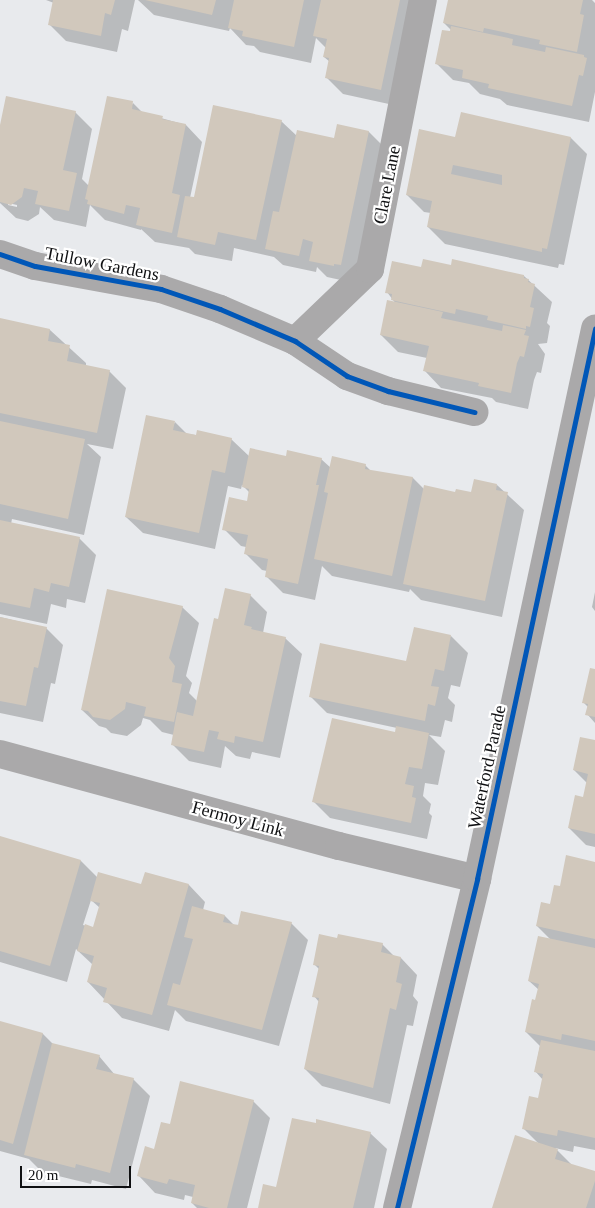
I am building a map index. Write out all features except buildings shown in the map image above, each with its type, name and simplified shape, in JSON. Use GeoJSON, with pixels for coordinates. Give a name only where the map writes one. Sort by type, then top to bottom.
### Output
{"type":"FeatureCollection","features":[{"type":"Feature","properties":{"kind":"street","name":"Clare Lane"},"geometry":{"type":"LineString","coordinates":[[295,341],[370,269],[424,0]]}},
{"type":"Feature","properties":{"kind":"street","name":"Tullow Gardens"},"geometry":{"type":"LineString","coordinates":[[0,254],[35,266],[161,289],[220,309],[295,341],[348,376],[388,391],[474,412]]}},
{"type":"Feature","properties":{"kind":"street","name":"Waterford Parade"},"geometry":{"type":"LineString","coordinates":[[397,1208],[586,419],[595,329]]}},
{"type":"Feature","properties":{"kind":"street","name":"Fermoy Link"},"geometry":{"type":"LineString","coordinates":[[0,754],[339,846],[477,879]]}},
{"type":"Feature","properties":{"kind":"cycle path"},"geometry":{"type":"LineString","coordinates":[[0,254],[35,266],[161,289],[220,309],[295,341],[347,376],[388,391],[474,412]]}},
{"type":"Feature","properties":{"kind":"cycle path"},"geometry":{"type":"LineString","coordinates":[[397,1208],[477,879],[595,329]]}}]}
